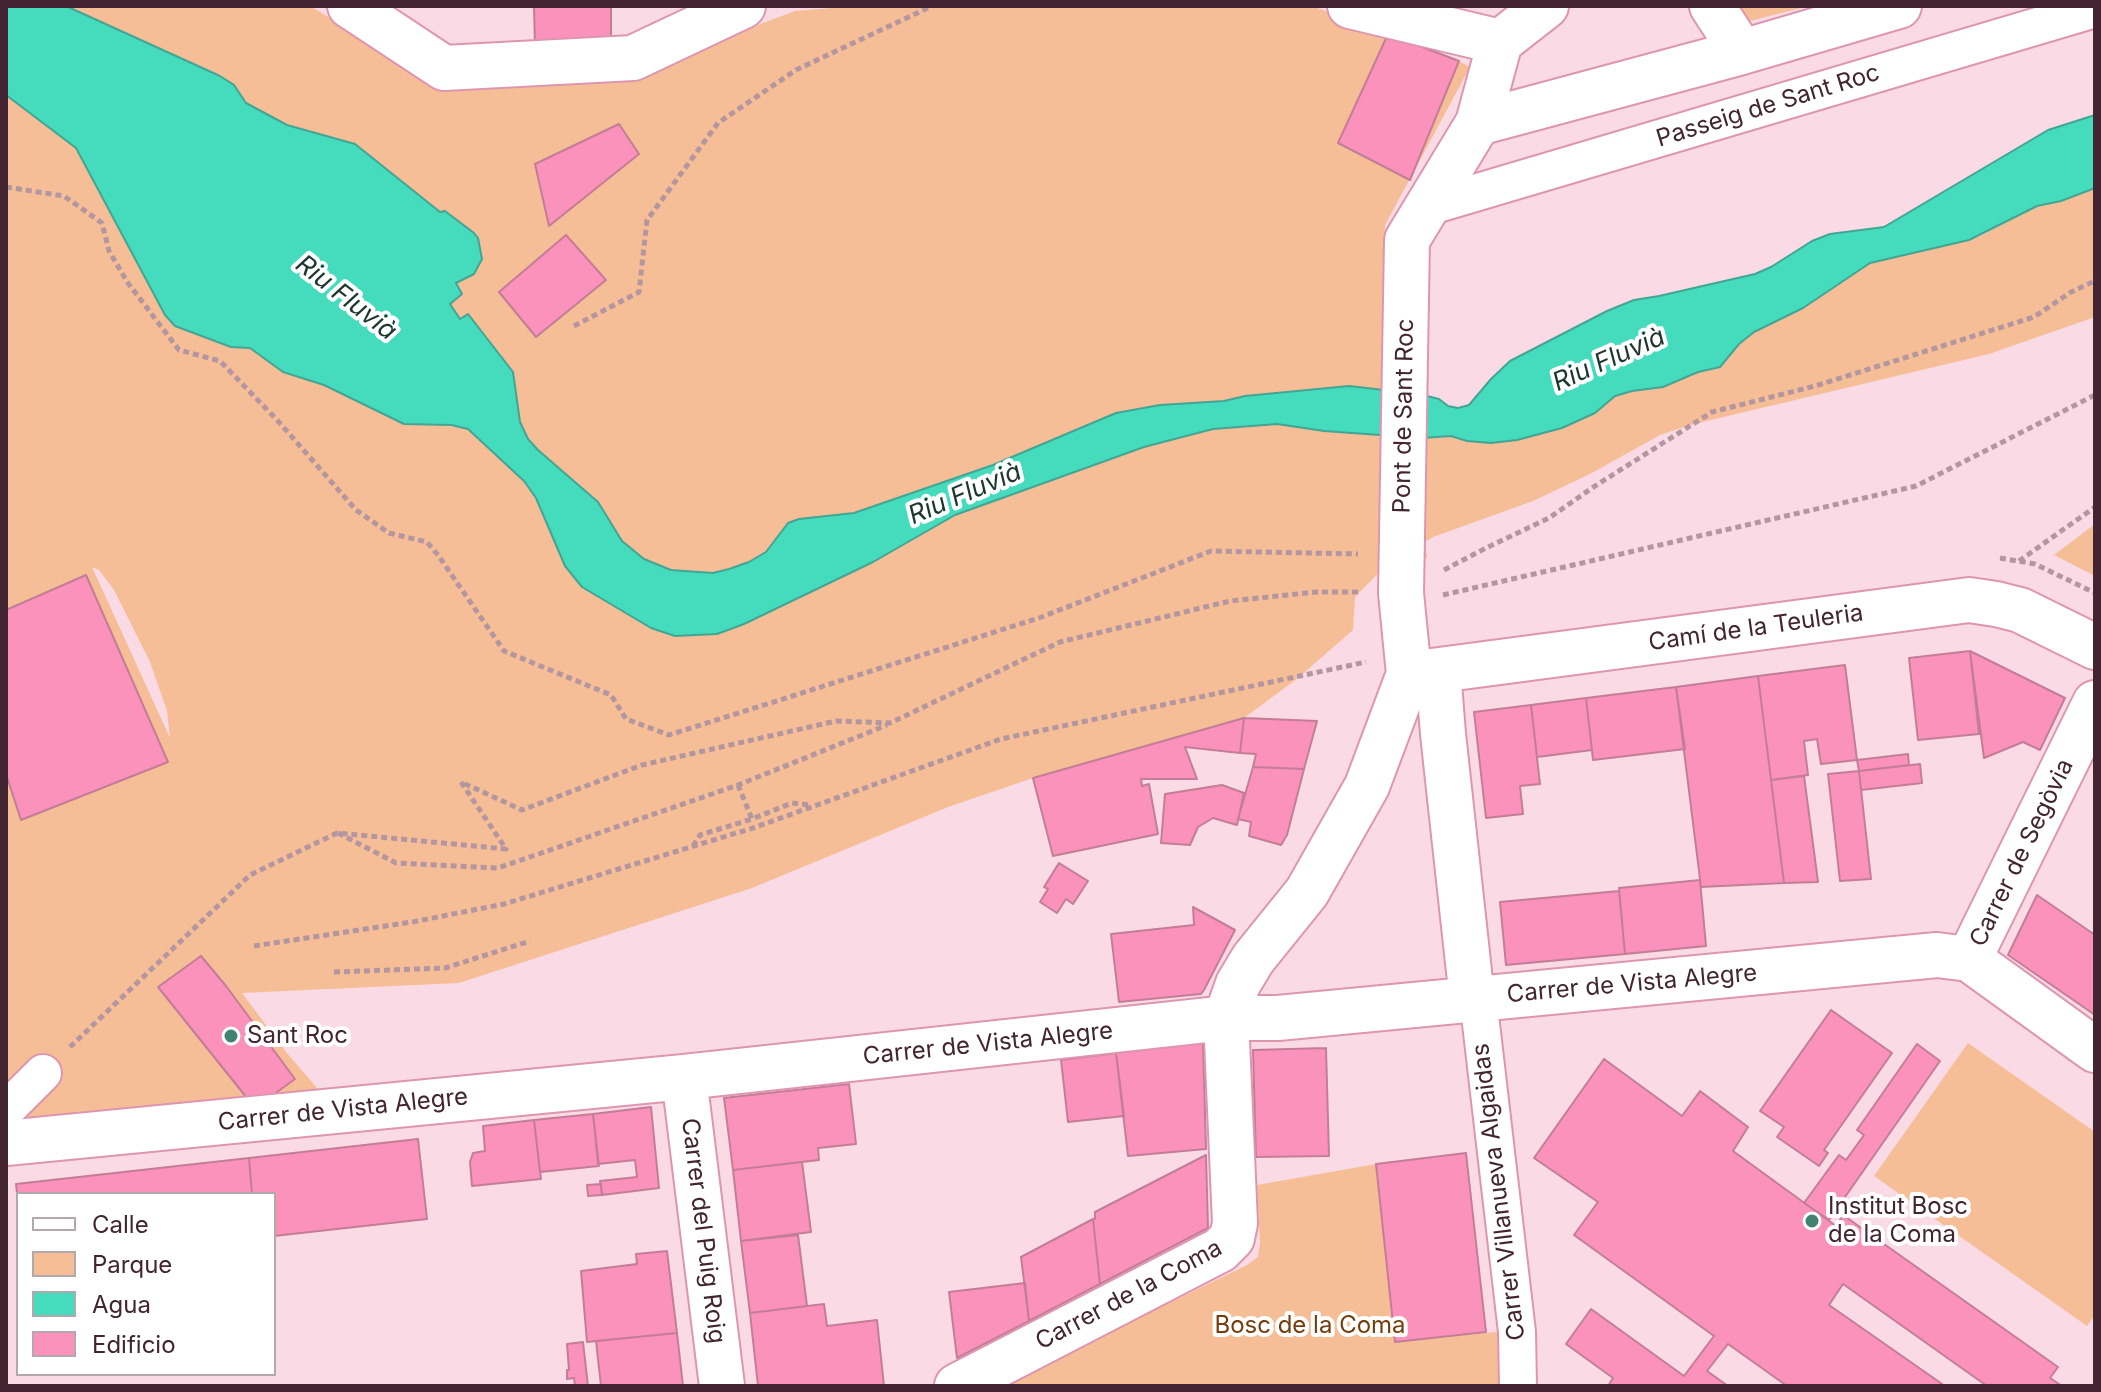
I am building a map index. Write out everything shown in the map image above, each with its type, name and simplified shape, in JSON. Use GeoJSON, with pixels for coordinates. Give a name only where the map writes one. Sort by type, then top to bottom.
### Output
{"type":"FeatureCollection","features":[{"type":"Feature","properties":{"kind":"street"},"geometry":{"type":"LineString","coordinates":[[350,6],[444,68],[633,58],[743,6]]}},
{"type":"Feature","properties":{"kind":"street"},"geometry":{"type":"LineString","coordinates":[[1350,6],[1500,42]]}},
{"type":"Feature","properties":{"kind":"street"},"geometry":{"type":"LineString","coordinates":[[1478,123],[1500,42],[1546,6]]}},
{"type":"Feature","properties":{"kind":"street"},"geometry":{"type":"LineString","coordinates":[[1712,6],[1742,52]]}},
{"type":"Feature","properties":{"kind":"street"},"geometry":{"type":"LineString","coordinates":[[1478,123],[1899,6]]}},
{"type":"Feature","properties":{"kind":"street","name":"Passeig de Sant Roc"},"geometry":{"type":"LineString","coordinates":[[1441,203],[2095,9]]}},
{"type":"Feature","properties":{"kind":"street","name":"Pont de Sant Roc"},"geometry":{"type":"LineString","coordinates":[[1475,998],[1443,734],[1405,668],[1399,594],[1407,240],[1478,123]]}},
{"type":"Feature","properties":{"kind":"street","name":"Camí de la Teuleria"},"geometry":{"type":"LineString","coordinates":[[1405,668],[1969,600],[2020,610],[2095,647]]}},
{"type":"Feature","properties":{"kind":"street"},"geometry":{"type":"LineString","coordinates":[[1226,1018],[1245,971],[1307,892],[1367,786],[1405,668]]}},
{"type":"Feature","properties":{"kind":"street","name":"Carrer de Segòvia"},"geometry":{"type":"LineString","coordinates":[[1969,959],[2095,703]]}},
{"type":"Feature","properties":{"kind":"street","name":"Carrer de Vista Alegre"},"geometry":{"type":"LineString","coordinates":[[6,1143],[684,1077],[1226,1018],[1278,1018],[1937,955],[1969,959]]}},
{"type":"Feature","properties":{"kind":"street"},"geometry":{"type":"LineString","coordinates":[[1969,959],[2095,1050]]}},
{"type":"Feature","properties":{"kind":"street","name":"Carrer Villanueva Algaidas"},"geometry":{"type":"LineString","coordinates":[[1475,998],[1517,1332],[1518,1386]]}},
{"type":"Feature","properties":{"kind":"street","name":"Carrer de la Coma"},"geometry":{"type":"LineString","coordinates":[[957,1386],[1220,1250],[1232,1238],[1235,1223],[1226,1018]]}},
{"type":"Feature","properties":{"kind":"street"},"geometry":{"type":"LineString","coordinates":[[6,1110],[43,1073]]}},
{"type":"Feature","properties":{"kind":"street","name":"Carrer del Puig Roig"},"geometry":{"type":"LineString","coordinates":[[684,1077],[722,1386]]}},
{"type":"Feature","properties":{"kind":"path"},"geometry":{"type":"LineString","coordinates":[[574,326],[639,292],[647,220],[718,123],[796,70],[932,6]]}},
{"type":"Feature","properties":{"kind":"path"},"geometry":{"type":"LineString","coordinates":[[6,187],[64,196],[102,223],[109,251],[128,283],[179,350],[220,361],[356,510],[389,533],[427,542],[504,651],[611,695],[626,719],[669,735],[1039,618],[1211,551],[1370,553]]}},
{"type":"Feature","properties":{"kind":"path"},"geometry":{"type":"LineString","coordinates":[[1399,594],[1549,518],[1712,412],[1815,386],[2034,317],[2071,292],[2095,281]]}},
{"type":"Feature","properties":{"kind":"path"},"geometry":{"type":"LineString","coordinates":[[337,833],[396,863],[498,868],[738,785],[890,723],[1060,642],[1230,601],[1316,592],[1399,594],[1916,486],[2095,395]]}},
{"type":"Feature","properties":{"kind":"path"},"geometry":{"type":"LineString","coordinates":[[2013,566],[2095,507]]}},
{"type":"Feature","properties":{"kind":"path"},"geometry":{"type":"LineString","coordinates":[[2006,557],[2035,564],[2095,593]]}},
{"type":"Feature","properties":{"kind":"path"},"geometry":{"type":"LineString","coordinates":[[254,946],[412,922],[504,904],[753,828],[1001,739],[1405,668]]}},
{"type":"Feature","properties":{"kind":"path"},"geometry":{"type":"LineString","coordinates":[[43,1073],[250,875],[337,833],[506,849],[461,782],[522,810],[642,765],[836,721],[890,723]]}},
{"type":"Feature","properties":{"kind":"path"},"geometry":{"type":"LineString","coordinates":[[738,785],[752,819]]}},
{"type":"Feature","properties":{"kind":"path"},"geometry":{"type":"LineString","coordinates":[[693,846],[700,835],[792,803],[812,805]]}},
{"type":"Feature","properties":{"kind":"path"},"geometry":{"type":"LineString","coordinates":[[334,972],[445,968],[530,941]]}},
{"type":"Feature","properties":{"kind":"green space"},"geometry":{"type":"Polygon","coordinates":[[[6,6],[310,6],[419,71],[608,81],[795,11],[857,6],[1312,6],[1451,57],[1470,67],[1385,225],[1382,416],[1121,432],[708,600],[651,595],[290,258],[231,347],[250,348],[283,372],[360,401],[433,424],[468,429],[524,481],[536,498],[565,566],[582,587],[651,628],[675,636],[717,634],[744,624],[873,562],[955,515],[1144,447],[1213,429],[1277,424],[1324,431],[1422,438],[1451,436],[1467,441],[1595,413],[1614,396],[1663,387],[1698,372],[1720,367],[1754,332],[1803,308],[1870,263],[1980,236],[2037,206],[2095,188],[2095,317],[1989,354],[1690,425],[1660,435],[1533,501],[1433,537],[1425,542],[1427,558],[1389,562],[1355,597],[1353,630],[1298,678],[1244,718],[1033,778],[948,807],[752,888],[459,983],[242,993],[286,1052],[329,1102],[6,1129],[6,6]],[[92,567],[170,738],[167,711],[150,662],[114,590],[99,570],[92,567]]]}},
{"type":"Feature","properties":{"kind":"green space"},"geometry":{"type":"Polygon","coordinates":[[[1734,6],[1809,6],[1742,23],[1734,6]]]}},
{"type":"Feature","properties":{"kind":"green space"},"geometry":{"type":"Polygon","coordinates":[[[2095,524],[2095,576],[2054,555],[2095,524]]]}},
{"type":"Feature","properties":{"kind":"green space"},"geometry":{"type":"Polygon","coordinates":[[[1968,1043],[2095,1132],[2095,1315],[2087,1326],[1874,1176],[1968,1043]]]}},
{"type":"Feature","properties":{"kind":"green space","name":"Bosc de la Coma"},"geometry":{"type":"Polygon","coordinates":[[[1376,1164],[1395,1342],[1506,1331],[1508,1386],[999,1386],[1258,1257],[1257,1185],[1376,1164]]]}},
{"type":"Feature","properties":{"kind":"water","name":"Riu Fluvià"},"geometry":{"type":"Polygon","coordinates":[[[6,6],[66,6],[220,76],[234,85],[246,103],[287,125],[355,144],[440,212],[445,211],[474,233],[482,259],[474,274],[456,283],[462,294],[450,304],[460,319],[468,314],[513,372],[520,422],[528,439],[598,502],[622,541],[644,559],[671,570],[713,573],[749,562],[766,552],[788,523],[854,513],[993,465],[1116,413],[1160,405],[1224,401],[1245,396],[1349,386],[1419,394],[1458,408],[1469,405],[1510,361],[1607,311],[1634,300],[1755,274],[1830,234],[1884,227],[2048,130],[2095,115],[2095,188],[2037,206],[1969,240],[1870,263],[1803,308],[1754,332],[1720,367],[1698,372],[1663,387],[1615,396],[1595,413],[1562,428],[1517,440],[1491,443],[1451,436],[1422,438],[1324,431],[1277,424],[1213,429],[1144,447],[955,515],[873,562],[744,624],[717,634],[675,636],[651,628],[582,587],[565,566],[536,498],[524,481],[468,429],[451,425],[404,424],[324,385],[283,372],[250,348],[231,347],[175,326],[165,315],[76,148],[6,95],[6,6]]]}},
{"type":"Feature","properties":{"kind":"building"},"geometry":{"type":"Polygon","coordinates":[[[534,6],[611,6],[611,47],[535,47],[534,6]]]}},
{"type":"Feature","properties":{"kind":"building"},"geometry":{"type":"Polygon","coordinates":[[[1388,34],[1459,61],[1410,180],[1338,143],[1388,34]]]}},
{"type":"Feature","properties":{"kind":"building"},"geometry":{"type":"Polygon","coordinates":[[[619,124],[639,154],[549,226],[535,164],[619,124]]]}},
{"type":"Feature","properties":{"kind":"building"},"geometry":{"type":"Polygon","coordinates":[[[566,235],[606,280],[536,337],[499,292],[566,235]]]}},
{"type":"Feature","properties":{"kind":"building"},"geometry":{"type":"Polygon","coordinates":[[[86,575],[168,762],[21,820],[6,774],[6,610],[86,575]]]}},
{"type":"Feature","properties":{"kind":"building"},"geometry":{"type":"Polygon","coordinates":[[[1970,651],[1979,734],[1918,740],[1909,658],[1970,651]]]}},
{"type":"Feature","properties":{"kind":"building"},"geometry":{"type":"Polygon","coordinates":[[[1970,651],[2065,698],[2040,750],[2023,742],[1984,758],[1970,651]]]}},
{"type":"Feature","properties":{"kind":"building"},"geometry":{"type":"Polygon","coordinates":[[[1845,665],[1857,760],[1821,764],[1817,739],[1804,741],[1808,775],[1771,780],[1758,676],[1845,665]]]}},
{"type":"Feature","properties":{"kind":"building"},"geometry":{"type":"Polygon","coordinates":[[[1758,676],[1784,883],[1701,887],[1676,687],[1758,676]]]}},
{"type":"Feature","properties":{"kind":"building"},"geometry":{"type":"Polygon","coordinates":[[[1676,687],[1685,749],[1593,760],[1586,698],[1676,687]]]}},
{"type":"Feature","properties":{"kind":"building"},"geometry":{"type":"Polygon","coordinates":[[[1586,698],[1592,750],[1537,757],[1531,705],[1586,698]]]}},
{"type":"Feature","properties":{"kind":"building"},"geometry":{"type":"Polygon","coordinates":[[[1531,705],[1540,784],[1520,786],[1523,814],[1486,818],[1474,712],[1531,705]]]}},
{"type":"Feature","properties":{"kind":"building"},"geometry":{"type":"Polygon","coordinates":[[[1244,718],[1240,753],[1185,747],[1197,779],[1141,779],[1142,786],[1149,784],[1158,834],[1053,856],[1033,778],[1244,718]]]}},
{"type":"Feature","properties":{"kind":"building"},"geometry":{"type":"Polygon","coordinates":[[[1244,718],[1317,721],[1304,769],[1253,767],[1256,754],[1240,753],[1244,718]]]}},
{"type":"Feature","properties":{"kind":"building"},"geometry":{"type":"Polygon","coordinates":[[[1908,754],[1909,765],[1859,771],[1857,760],[1908,754]]]}},
{"type":"Feature","properties":{"kind":"building"},"geometry":{"type":"Polygon","coordinates":[[[1920,764],[1922,783],[1861,790],[1859,771],[1920,764]]]}},
{"type":"Feature","properties":{"kind":"building"},"geometry":{"type":"Polygon","coordinates":[[[1253,767],[1304,769],[1287,835],[1281,845],[1249,836],[1251,822],[1238,819],[1253,767]]]}},
{"type":"Feature","properties":{"kind":"building"},"geometry":{"type":"Polygon","coordinates":[[[1859,771],[1871,879],[1840,881],[1828,774],[1859,771]]]}},
{"type":"Feature","properties":{"kind":"building"},"geometry":{"type":"Polygon","coordinates":[[[1804,776],[1818,882],[1784,883],[1771,780],[1804,776]]]}},
{"type":"Feature","properties":{"kind":"building"},"geometry":{"type":"Polygon","coordinates":[[[1222,785],[1244,793],[1237,825],[1213,818],[1198,827],[1190,845],[1161,843],[1165,794],[1222,785]]]}},
{"type":"Feature","properties":{"kind":"building"},"geometry":{"type":"Polygon","coordinates":[[[1059,863],[1088,881],[1073,904],[1066,899],[1057,913],[1040,902],[1048,889],[1044,887],[1059,863]]]}},
{"type":"Feature","properties":{"kind":"building"},"geometry":{"type":"Polygon","coordinates":[[[1700,880],[1706,946],[1625,954],[1619,888],[1700,880]]]}},
{"type":"Feature","properties":{"kind":"building"},"geometry":{"type":"Polygon","coordinates":[[[1619,891],[1625,954],[1506,965],[1500,902],[1619,891]]]}},
{"type":"Feature","properties":{"kind":"building"},"geometry":{"type":"Polygon","coordinates":[[[2037,895],[2095,935],[2095,1015],[2008,955],[2037,895]]]}},
{"type":"Feature","properties":{"kind":"building"},"geometry":{"type":"Polygon","coordinates":[[[1193,907],[1235,930],[1201,994],[1119,1002],[1111,934],[1194,925],[1193,907]]]}},
{"type":"Feature","properties":{"kind":"building","name":"Sant Roc"},"geometry":{"type":"Polygon","coordinates":[[[201,956],[295,1079],[255,1108],[158,987],[201,956]]]}},
{"type":"Feature","properties":{"kind":"building"},"geometry":{"type":"Polygon","coordinates":[[[1831,1010],[1892,1053],[1824,1150],[1828,1153],[1819,1166],[1777,1137],[1784,1127],[1760,1111],[1831,1010]]]}},
{"type":"Feature","properties":{"kind":"building"},"geometry":{"type":"Polygon","coordinates":[[[1203,1043],[1206,1149],[1128,1156],[1116,1053],[1203,1043]]]}},
{"type":"Feature","properties":{"kind":"building"},"geometry":{"type":"Polygon","coordinates":[[[1917,1044],[1940,1061],[1829,1220],[1804,1203],[1839,1155],[1846,1160],[1864,1135],[1857,1130],[1917,1044]]]}},
{"type":"Feature","properties":{"kind":"building"},"geometry":{"type":"Polygon","coordinates":[[[1326,1048],[1329,1156],[1256,1157],[1253,1050],[1326,1048]]]}},
{"type":"Feature","properties":{"kind":"building"},"geometry":{"type":"Polygon","coordinates":[[[1116,1053],[1124,1116],[1068,1122],[1061,1060],[1116,1053]]]}},
{"type":"Feature","properties":{"kind":"building"},"geometry":{"type":"Polygon","coordinates":[[[1604,1059],[1682,1116],[1700,1091],[1748,1127],[1733,1151],[1836,1226],[1843,1215],[2058,1367],[2050,1378],[2062,1386],[1987,1386],[1843,1284],[1829,1305],[1945,1386],[1787,1386],[1728,1344],[1707,1371],[1728,1386],[1608,1386],[1613,1378],[1566,1344],[1591,1309],[1684,1376],[1714,1336],[1574,1235],[1598,1202],[1534,1158],[1604,1059]]]}},
{"type":"Feature","properties":{"kind":"building"},"geometry":{"type":"Polygon","coordinates":[[[849,1084],[856,1144],[818,1148],[819,1160],[733,1170],[724,1098],[849,1084]]]}},
{"type":"Feature","properties":{"kind":"building"},"geometry":{"type":"Polygon","coordinates":[[[651,1107],[659,1188],[602,1195],[600,1181],[637,1177],[635,1160],[598,1164],[593,1114],[651,1107]]]}},
{"type":"Feature","properties":{"kind":"building"},"geometry":{"type":"Polygon","coordinates":[[[593,1114],[599,1166],[540,1172],[534,1120],[593,1114]]]}},
{"type":"Feature","properties":{"kind":"building"},"geometry":{"type":"Polygon","coordinates":[[[534,1120],[541,1179],[472,1186],[470,1162],[473,1153],[485,1151],[483,1126],[534,1120]]]}},
{"type":"Feature","properties":{"kind":"building"},"geometry":{"type":"Polygon","coordinates":[[[418,1139],[427,1219],[276,1236],[276,1192],[252,1192],[249,1158],[418,1139]]]}},
{"type":"Feature","properties":{"kind":"building"},"geometry":{"type":"Polygon","coordinates":[[[1466,1153],[1486,1332],[1395,1342],[1376,1164],[1466,1153]]]}},
{"type":"Feature","properties":{"kind":"building"},"geometry":{"type":"Polygon","coordinates":[[[1206,1155],[1208,1228],[1100,1284],[1093,1219],[1095,1212],[1206,1155]]]}},
{"type":"Feature","properties":{"kind":"building"},"geometry":{"type":"Polygon","coordinates":[[[249,1158],[252,1192],[17,1192],[16,1184],[249,1158]]]}},
{"type":"Feature","properties":{"kind":"building"},"geometry":{"type":"Polygon","coordinates":[[[802,1162],[811,1232],[741,1241],[733,1170],[802,1162]]]}},
{"type":"Feature","properties":{"kind":"building"},"geometry":{"type":"Polygon","coordinates":[[[601,1184],[602,1195],[588,1196],[587,1185],[601,1184]]]}},
{"type":"Feature","properties":{"kind":"building"},"geometry":{"type":"Polygon","coordinates":[[[1093,1219],[1100,1284],[1029,1321],[1021,1257],[1093,1219]]]}},
{"type":"Feature","properties":{"kind":"building"},"geometry":{"type":"Polygon","coordinates":[[[798,1235],[807,1306],[750,1313],[741,1241],[798,1235]]]}},
{"type":"Feature","properties":{"kind":"building"},"geometry":{"type":"Polygon","coordinates":[[[667,1251],[677,1333],[587,1342],[581,1271],[637,1264],[636,1254],[667,1251]]]}},
{"type":"Feature","properties":{"kind":"building"},"geometry":{"type":"Polygon","coordinates":[[[1025,1283],[1029,1321],[957,1358],[949,1292],[1025,1283]]]}},
{"type":"Feature","properties":{"kind":"building"},"geometry":{"type":"Polygon","coordinates":[[[824,1304],[827,1326],[877,1320],[884,1386],[758,1386],[750,1313],[824,1304]]]}},
{"type":"Feature","properties":{"kind":"building"},"geometry":{"type":"Polygon","coordinates":[[[677,1333],[683,1386],[601,1386],[596,1341],[677,1333]]]}},
{"type":"Feature","properties":{"kind":"building"},"geometry":{"type":"Polygon","coordinates":[[[583,1342],[588,1386],[575,1386],[574,1378],[567,1379],[567,1344],[583,1342]]]}},
{"type":"Feature","properties":{"kind":"place","name":"Sant Roc"},"geometry":{"type":"Point","coordinates":[231,1036]}},
{"type":"Feature","properties":{"kind":"place","name":"Institut Bosc de la Coma"},"geometry":{"type":"Point","coordinates":[1812,1221]}}]}
